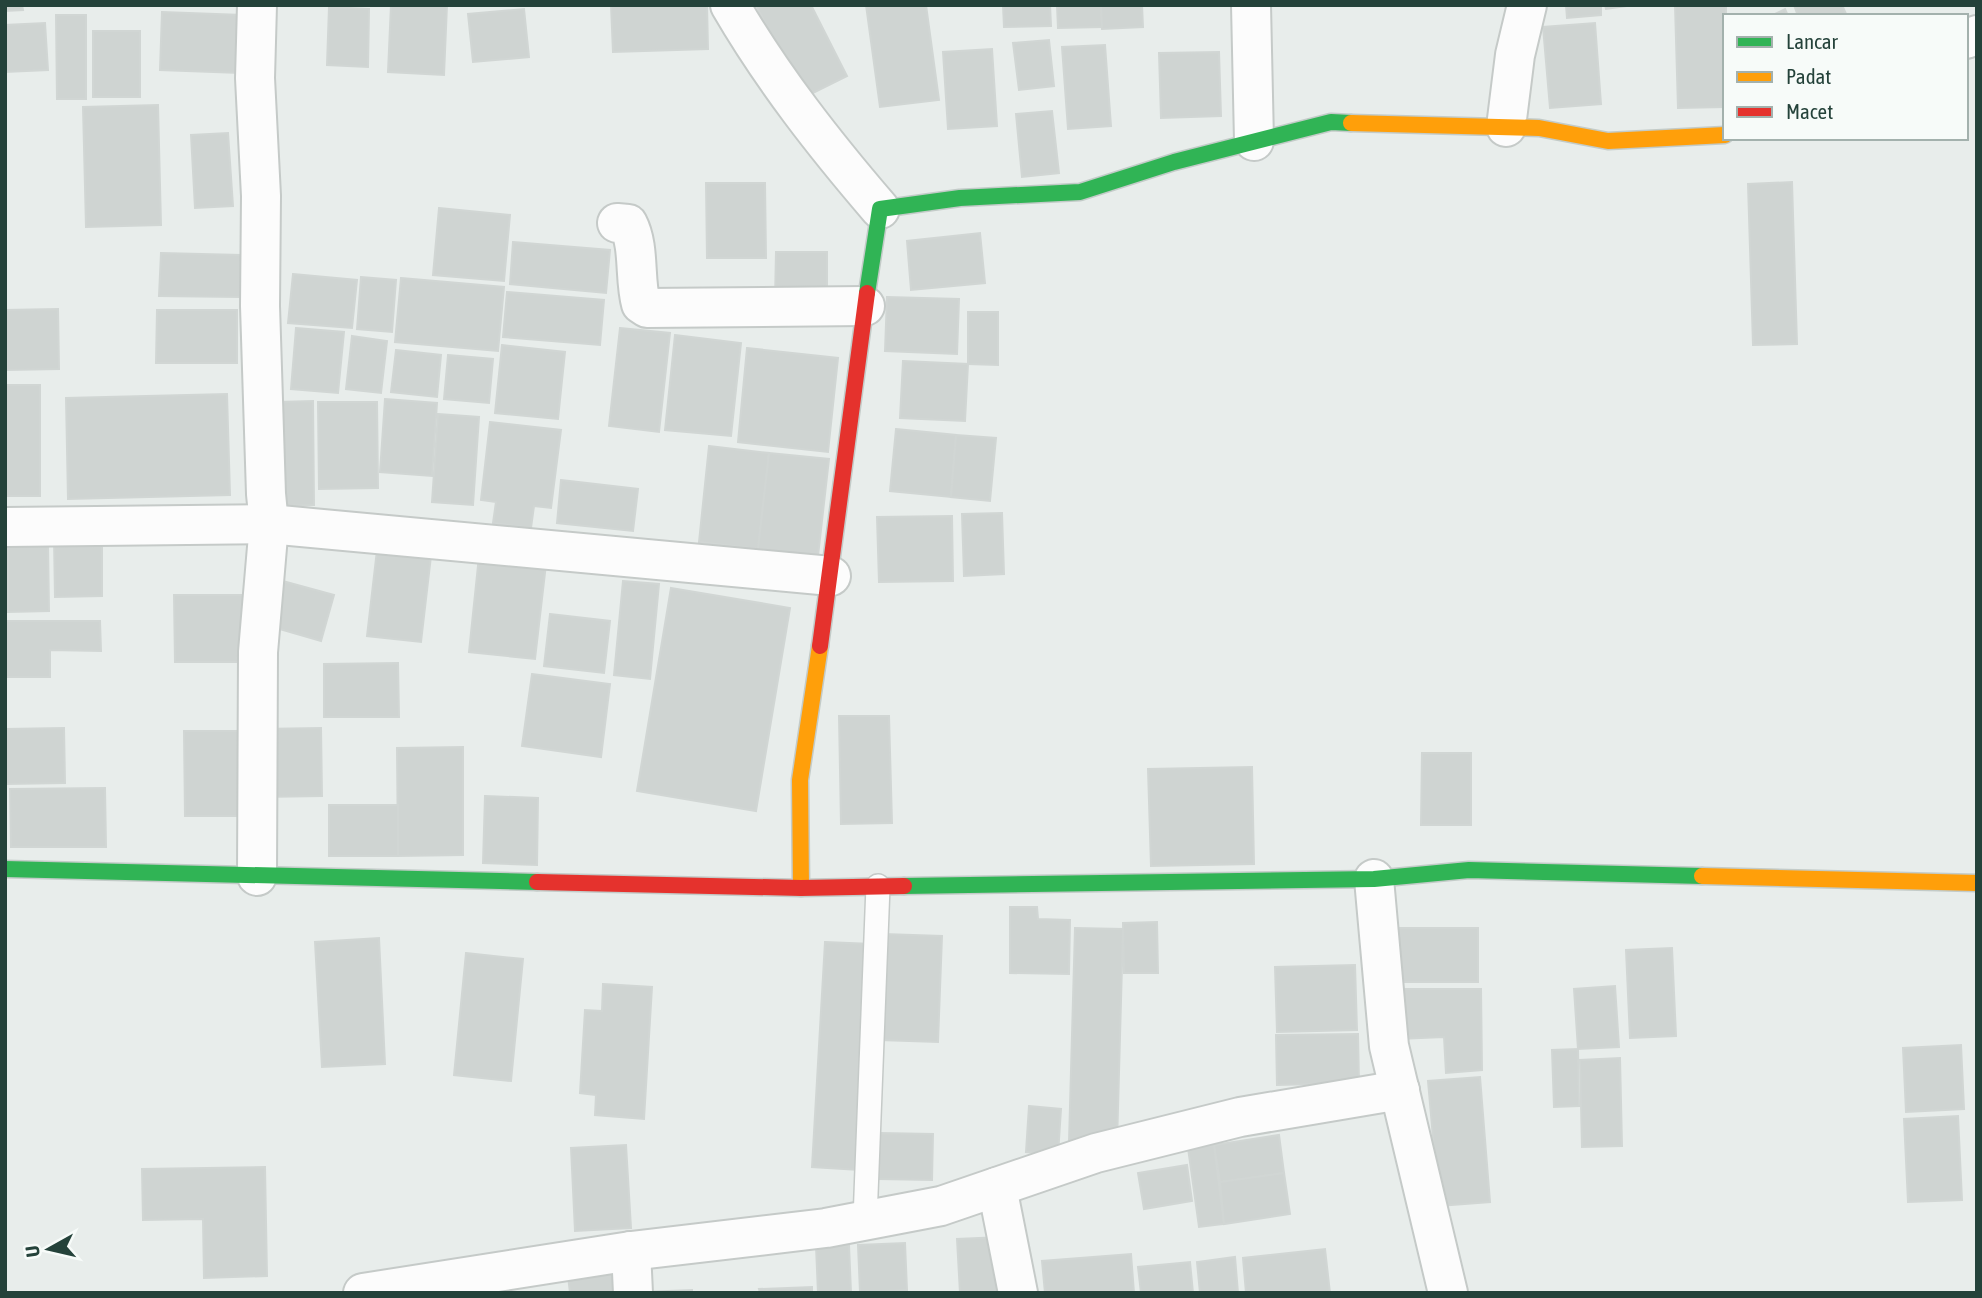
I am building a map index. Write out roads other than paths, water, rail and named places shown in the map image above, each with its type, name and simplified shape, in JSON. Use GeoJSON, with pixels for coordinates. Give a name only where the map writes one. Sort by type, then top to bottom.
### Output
{"type":"FeatureCollection","features":[{"type":"Feature","properties":{"kind":"street"},"geometry":{"type":"LineString","coordinates":[[257,5],[255,78],[261,196],[260,306],[269,524],[258,652],[257,876]]}},
{"type":"Feature","properties":{"kind":"street"},"geometry":{"type":"LineString","coordinates":[[730,5],[750,40],[820,139],[880,209],[831,576],[800,780],[801,888]]}},
{"type":"Feature","properties":{"kind":"street"},"geometry":{"type":"LineString","coordinates":[[1251,5],[1254,141]]}},
{"type":"Feature","properties":{"kind":"street"},"geometry":{"type":"LineString","coordinates":[[1506,127],[1515,55],[1527,5]]}},
{"type":"Feature","properties":{"kind":"street"},"geometry":{"type":"LineString","coordinates":[[880,209],[960,198],[1080,192],[1174,162],[1331,122],[1539,128],[1608,141],[1723,135]]}},
{"type":"Feature","properties":{"kind":"street"},"geometry":{"type":"LineString","coordinates":[[617,223],[628,224],[633,233],[638,293],[641,304],[647,308],[865,306]]}},
{"type":"Feature","properties":{"kind":"street"},"geometry":{"type":"LineString","coordinates":[[5,527],[269,524],[831,576]]}},
{"type":"Feature","properties":{"kind":"street"},"geometry":{"type":"LineString","coordinates":[[5,869],[801,888],[1374,878],[1469,870],[1977,883]]}},
{"type":"Feature","properties":{"kind":"street"},"geometry":{"type":"LineString","coordinates":[[1374,878],[1389,1046],[1448,1293]]}},
{"type":"Feature","properties":{"kind":"street"},"geometry":{"type":"LineString","coordinates":[[365,1292],[631,1251],[826,1228],[941,1206],[1096,1153],[1240,1117],[1401,1090]]}},
{"type":"Feature","properties":{"kind":"street"},"geometry":{"type":"LineString","coordinates":[[997,1186],[1018,1293]]}},
{"type":"Feature","properties":{"kind":"street"},"geometry":{"type":"LineString","coordinates":[[631,1251],[633,1293]]}},
{"type":"Feature","properties":{"kind":"lane"},"geometry":{"type":"LineString","coordinates":[[865,1220],[878,887]]}}]}
